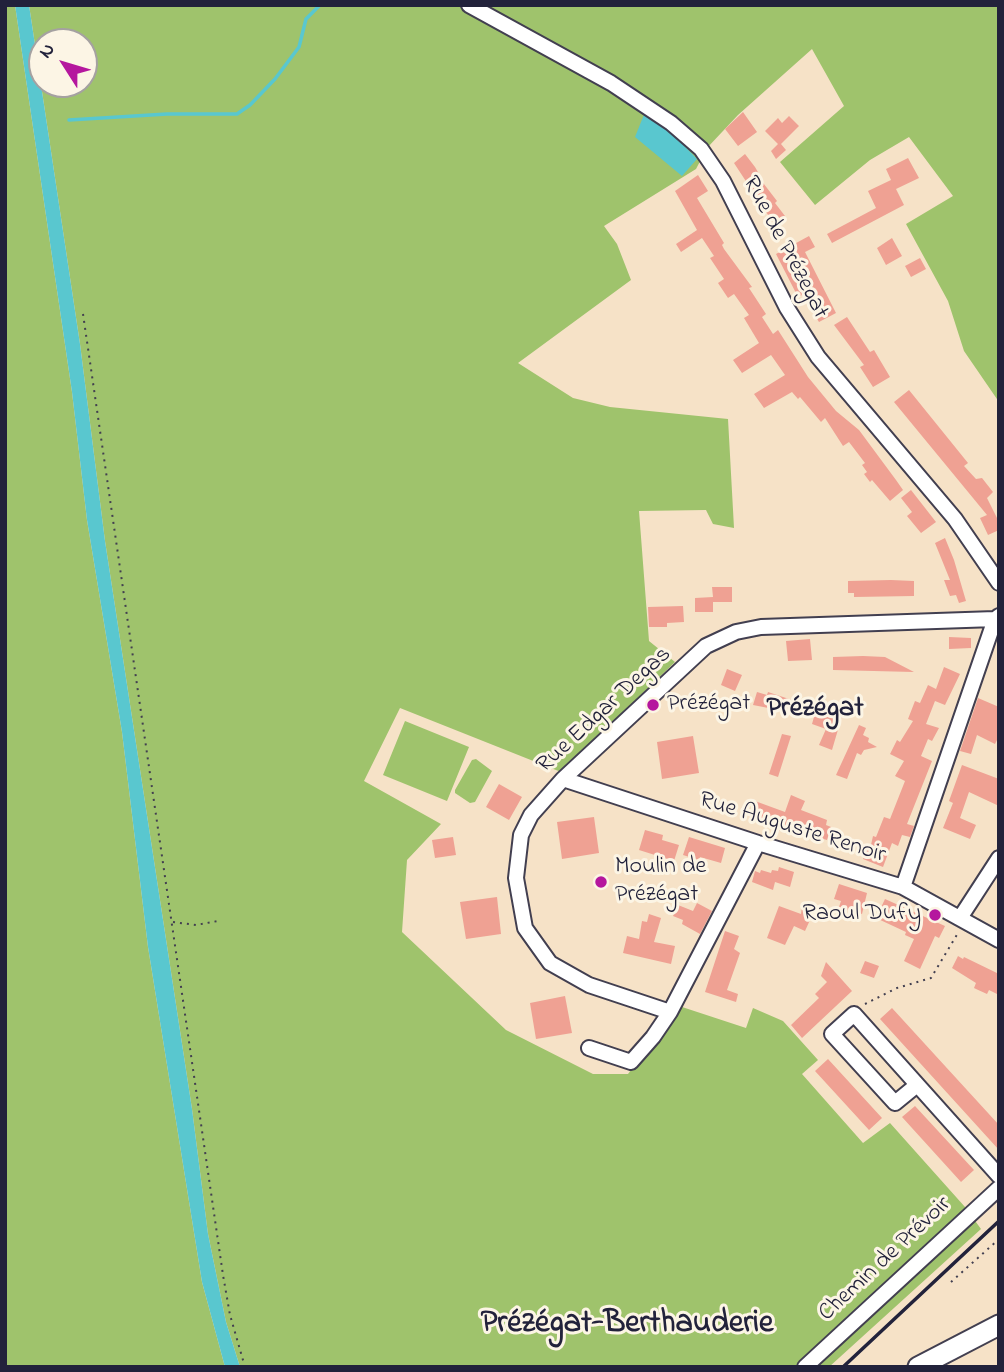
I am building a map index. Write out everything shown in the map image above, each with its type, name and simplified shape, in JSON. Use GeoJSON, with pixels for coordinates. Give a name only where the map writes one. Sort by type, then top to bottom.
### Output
{"type":"FeatureCollection","features":[{"type":"Feature","properties":{"kind":"main road"},"geometry":{"type":"LineString","coordinates":[[918,1367],[999,1325]]}},
{"type":"Feature","properties":{"kind":"street","name":"Rue de Prézegat"},"geometry":{"type":"LineString","coordinates":[[469,5],[611,83],[671,123],[701,149],[723,181],[788,308],[818,357],[955,519],[999,583]]}},
{"type":"Feature","properties":{"kind":"street","name":"Rue Edgar Degas"},"geometry":{"type":"LineString","coordinates":[[670,1012],[589,985],[550,963],[525,928],[516,878],[521,835],[531,814],[563,779],[706,646],[736,632],[761,627],[997,618]]}},
{"type":"Feature","properties":{"kind":"street"},"geometry":{"type":"LineString","coordinates":[[903,887],[997,618]]}},
{"type":"Feature","properties":{"kind":"street","name":"Rue Auguste Renoir"},"geometry":{"type":"LineString","coordinates":[[563,779],[758,844],[903,887],[999,940]]}},
{"type":"Feature","properties":{"kind":"street"},"geometry":{"type":"LineString","coordinates":[[589,1048],[631,1062],[653,1037],[670,1012],[758,844]]}},
{"type":"Feature","properties":{"kind":"street"},"geometry":{"type":"LineString","coordinates":[[964,920],[999,858]]}},
{"type":"Feature","properties":{"kind":"street"},"geometry":{"type":"LineString","coordinates":[[916,1085],[895,1103],[832,1034],[854,1014],[999,1176]]}},
{"type":"Feature","properties":{"kind":"street","name":"Chemin de Prévoir"},"geometry":{"type":"LineString","coordinates":[[805,1367],[999,1188]]}},
{"type":"Feature","properties":{"kind":"path"},"geometry":{"type":"LineString","coordinates":[[83,314],[223,1275],[230,1315],[246,1367]]}},
{"type":"Feature","properties":{"kind":"path"},"geometry":{"type":"LineString","coordinates":[[854,1014],[863,1004],[897,988],[931,978],[964,920]]}},
{"type":"Feature","properties":{"kind":"path"},"geometry":{"type":"LineString","coordinates":[[172,922],[196,925],[218,921]]}},
{"type":"Feature","properties":{"kind":"path"},"geometry":{"type":"LineString","coordinates":[[951,1282],[999,1239]]}},
{"type":"Feature","properties":{"kind":"green space"},"geometry":{"type":"Polygon","coordinates":[[[5,5],[15,5],[72,392],[87,520],[122,732],[148,947],[202,1282],[225,1367],[5,1367],[5,5]]]}},
{"type":"Feature","properties":{"kind":"green space"},"geometry":{"type":"Polygon","coordinates":[[[29,5],[999,5],[999,402],[964,351],[948,301],[906,224],[953,196],[909,137],[870,160],[815,205],[780,162],[844,106],[812,49],[738,115],[707,148],[696,169],[604,226],[617,244],[631,280],[518,363],[573,398],[610,407],[728,419],[734,528],[713,524],[706,510],[639,511],[649,641],[675,662],[561,772],[400,708],[364,781],[441,824],[407,860],[402,932],[506,1030],[593,1074],[628,1074],[679,1006],[746,1028],[753,1008],[783,1021],[818,1060],[802,1074],[863,1143],[890,1123],[965,1207],[981,1229],[829,1367],[240,1367],[226,1322],[208,1234],[192,1109],[105,541],[80,344],[43,98],[98,98],[98,28],[32,28],[29,5]]]}},
{"type":"Feature","properties":{"kind":"green space"},"geometry":{"type":"Polygon","coordinates":[[[405,721],[469,747],[447,801],[383,775],[405,721]]]}},
{"type":"Feature","properties":{"kind":"green space"},"geometry":{"type":"Polygon","coordinates":[[[476,759],[492,771],[475,802],[470,803],[455,793],[455,790],[472,760],[476,759]]]}},
{"type":"Feature","properties":{"kind":"water"},"geometry":{"type":"Polygon","coordinates":[[[15,5],[29,5],[32,28],[28,28],[28,93],[15,5]]]}},
{"type":"Feature","properties":{"kind":"water"},"geometry":{"type":"Polygon","coordinates":[[[29,98],[43,98],[80,344],[105,541],[192,1109],[208,1234],[226,1322],[240,1367],[225,1367],[202,1282],[148,947],[122,732],[87,520],[72,392],[29,98]]]}},
{"type":"Feature","properties":{"kind":"water"},"geometry":{"type":"Polygon","coordinates":[[[645,112],[665,126],[697,159],[682,176],[635,137],[645,112]]]}},
{"type":"Feature","properties":{"kind":"building"},"geometry":{"type":"Polygon","coordinates":[[[743,112],[757,132],[738,146],[725,129],[743,112]]]}},
{"type":"Feature","properties":{"kind":"building"},"geometry":{"type":"Polygon","coordinates":[[[789,116],[799,126],[781,144],[786,150],[776,159],[771,151],[778,144],[765,131],[778,118],[782,123],[789,116]]]}},
{"type":"Feature","properties":{"kind":"building"},"geometry":{"type":"Polygon","coordinates":[[[745,154],[785,216],[774,224],[734,163],[745,154]]]}},
{"type":"Feature","properties":{"kind":"building"},"geometry":{"type":"Polygon","coordinates":[[[908,158],[919,178],[896,189],[904,205],[832,243],[827,234],[876,208],[868,191],[891,180],[886,169],[908,158]]]}},
{"type":"Feature","properties":{"kind":"building"},"geometry":{"type":"Polygon","coordinates":[[[698,175],[708,191],[697,198],[724,243],[724,249],[752,287],[749,288],[766,314],[762,317],[773,334],[778,330],[808,377],[836,411],[859,430],[903,490],[890,501],[864,474],[867,472],[862,465],[865,463],[849,442],[843,446],[825,418],[821,422],[800,397],[798,399],[792,392],[764,408],[754,394],[785,375],[771,355],[742,373],[733,360],[759,343],[744,318],[749,315],[734,294],[728,298],[718,283],[724,279],[710,258],[714,256],[702,238],[681,252],[676,244],[697,230],[675,191],[698,175]]]}},
{"type":"Feature","properties":{"kind":"building"},"geometry":{"type":"Polygon","coordinates":[[[809,236],[815,247],[805,252],[836,313],[819,322],[802,295],[798,297],[776,254],[809,236]]]}},
{"type":"Feature","properties":{"kind":"building"},"geometry":{"type":"Polygon","coordinates":[[[892,238],[902,256],[886,265],[877,248],[892,238]]]}},
{"type":"Feature","properties":{"kind":"building"},"geometry":{"type":"Polygon","coordinates":[[[920,258],[926,269],[911,277],[905,266],[920,258]]]}},
{"type":"Feature","properties":{"kind":"building"},"geometry":{"type":"Polygon","coordinates":[[[847,317],[870,352],[874,350],[890,377],[873,387],[860,367],[864,365],[834,325],[847,317]]]}},
{"type":"Feature","properties":{"kind":"building"},"geometry":{"type":"Polygon","coordinates":[[[909,390],[968,463],[964,466],[976,479],[982,478],[993,492],[987,498],[999,522],[999,530],[988,535],[980,518],[987,515],[894,402],[909,390]]]}},
{"type":"Feature","properties":{"kind":"building"},"geometry":{"type":"Polygon","coordinates":[[[911,490],[936,522],[921,533],[907,516],[912,512],[901,498],[911,490]]]}},
{"type":"Feature","properties":{"kind":"building"},"geometry":{"type":"Polygon","coordinates":[[[945,538],[966,601],[959,603],[956,595],[950,596],[944,580],[950,580],[935,543],[945,538]]]}},
{"type":"Feature","properties":{"kind":"building"},"geometry":{"type":"Polygon","coordinates":[[[848,581],[914,581],[914,596],[854,597],[854,593],[848,593],[848,581]]]}},
{"type":"Feature","properties":{"kind":"building"},"geometry":{"type":"Polygon","coordinates":[[[712,587],[732,587],[732,602],[713,602],[713,612],[695,612],[695,598],[713,597],[712,587]]]}},
{"type":"Feature","properties":{"kind":"building"},"geometry":{"type":"Polygon","coordinates":[[[683,606],[684,622],[667,623],[667,627],[649,627],[648,607],[683,606]]]}},
{"type":"Feature","properties":{"kind":"building"},"geometry":{"type":"Polygon","coordinates":[[[949,637],[971,638],[971,648],[949,649],[949,637]]]}},
{"type":"Feature","properties":{"kind":"building"},"geometry":{"type":"Polygon","coordinates":[[[810,639],[812,660],[788,661],[786,641],[810,639]]]}},
{"type":"Feature","properties":{"kind":"building"},"geometry":{"type":"Polygon","coordinates":[[[833,657],[885,657],[914,672],[833,670],[833,657]]]}},
{"type":"Feature","properties":{"kind":"building"},"geometry":{"type":"Polygon","coordinates":[[[944,667],[960,674],[945,705],[935,701],[926,724],[939,728],[932,741],[928,739],[921,756],[932,761],[907,824],[914,826],[910,837],[902,835],[898,846],[892,843],[883,867],[863,859],[884,817],[890,819],[905,781],[895,776],[904,761],[890,754],[897,740],[900,742],[913,721],[908,719],[915,701],[920,703],[928,685],[936,689],[944,667]]]}},
{"type":"Feature","properties":{"kind":"building"},"geometry":{"type":"Polygon","coordinates":[[[727,669],[742,675],[735,691],[721,685],[727,669]]]}},
{"type":"Feature","properties":{"kind":"building"},"geometry":{"type":"Polygon","coordinates":[[[757,692],[767,695],[768,692],[792,700],[789,712],[753,705],[757,692]]]}},
{"type":"Feature","properties":{"kind":"building"},"geometry":{"type":"Polygon","coordinates":[[[978,698],[999,707],[999,736],[995,744],[977,735],[971,754],[960,751],[978,698]]]}},
{"type":"Feature","properties":{"kind":"building"},"geometry":{"type":"Polygon","coordinates":[[[826,704],[838,708],[836,714],[842,716],[832,750],[819,745],[826,729],[812,724],[816,710],[824,713],[826,704]]]}},
{"type":"Feature","properties":{"kind":"building"},"geometry":{"type":"Polygon","coordinates":[[[859,725],[866,728],[863,735],[869,738],[868,742],[877,747],[864,750],[861,755],[857,753],[847,779],[836,775],[859,725]]]}},
{"type":"Feature","properties":{"kind":"building"},"geometry":{"type":"Polygon","coordinates":[[[782,734],[791,736],[778,777],[769,774],[782,734]]]}},
{"type":"Feature","properties":{"kind":"building"},"geometry":{"type":"Polygon","coordinates":[[[693,736],[699,773],[662,779],[657,742],[693,736]]]}},
{"type":"Feature","properties":{"kind":"building"},"geometry":{"type":"Polygon","coordinates":[[[962,765],[999,779],[999,806],[969,792],[960,818],[976,825],[970,839],[943,828],[953,803],[949,801],[962,765]]]}},
{"type":"Feature","properties":{"kind":"building"},"geometry":{"type":"Polygon","coordinates":[[[499,784],[522,797],[509,820],[486,807],[499,784]]]}},
{"type":"Feature","properties":{"kind":"building"},"geometry":{"type":"Polygon","coordinates":[[[791,795],[805,801],[801,810],[827,820],[826,825],[831,827],[827,840],[783,827],[781,831],[749,819],[755,801],[785,812],[791,795]]]}},
{"type":"Feature","properties":{"kind":"building"},"geometry":{"type":"Polygon","coordinates":[[[594,817],[599,853],[562,859],[557,822],[594,817]]]}},
{"type":"Feature","properties":{"kind":"building"},"geometry":{"type":"Polygon","coordinates":[[[645,830],[663,835],[662,840],[679,845],[674,861],[639,850],[645,830]]]}},
{"type":"Feature","properties":{"kind":"building"},"geometry":{"type":"Polygon","coordinates":[[[453,837],[456,855],[435,858],[432,840],[453,837]]]}},
{"type":"Feature","properties":{"kind":"building"},"geometry":{"type":"Polygon","coordinates":[[[689,837],[725,848],[721,863],[683,855],[689,837]]]}},
{"type":"Feature","properties":{"kind":"building"},"geometry":{"type":"Polygon","coordinates":[[[779,867],[794,872],[790,887],[775,882],[773,890],[752,882],[755,871],[771,873],[772,870],[778,871],[779,867]]]}},
{"type":"Feature","properties":{"kind":"building"},"geometry":{"type":"Polygon","coordinates":[[[839,884],[867,893],[862,914],[839,907],[841,901],[834,899],[839,884]]]}},
{"type":"Feature","properties":{"kind":"building"},"geometry":{"type":"Polygon","coordinates":[[[497,897],[501,934],[466,939],[460,902],[497,897]]]}},
{"type":"Feature","properties":{"kind":"building"},"geometry":{"type":"Polygon","coordinates":[[[885,899],[945,926],[939,938],[935,936],[920,969],[904,961],[914,939],[905,935],[906,932],[876,918],[885,899]]]}},
{"type":"Feature","properties":{"kind":"building"},"geometry":{"type":"Polygon","coordinates":[[[697,903],[712,911],[700,934],[682,924],[683,920],[673,916],[678,905],[693,911],[697,903]]]}},
{"type":"Feature","properties":{"kind":"building"},"geometry":{"type":"Polygon","coordinates":[[[779,906],[801,914],[802,906],[815,909],[805,931],[794,926],[785,945],[767,938],[779,906]]]}},
{"type":"Feature","properties":{"kind":"building"},"geometry":{"type":"Polygon","coordinates":[[[649,914],[661,918],[654,942],[675,946],[671,964],[623,953],[627,936],[639,939],[642,921],[647,922],[649,914]]]}},
{"type":"Feature","properties":{"kind":"building"},"geometry":{"type":"Polygon","coordinates":[[[725,931],[739,936],[734,949],[740,953],[727,990],[738,994],[736,1002],[705,992],[725,931]]]}},
{"type":"Feature","properties":{"kind":"building"},"geometry":{"type":"Polygon","coordinates":[[[958,956],[999,974],[999,995],[989,990],[987,994],[974,988],[976,983],[952,968],[958,956]]]}},
{"type":"Feature","properties":{"kind":"building"},"geometry":{"type":"Polygon","coordinates":[[[865,961],[879,966],[874,978],[860,973],[865,961]]]}},
{"type":"Feature","properties":{"kind":"building"},"geometry":{"type":"Polygon","coordinates":[[[826,962],[852,991],[802,1038],[791,1025],[819,998],[815,994],[827,982],[821,976],[826,962]]]}},
{"type":"Feature","properties":{"kind":"building"},"geometry":{"type":"Polygon","coordinates":[[[565,996],[572,1033],[536,1039],[530,1003],[565,996]]]}},
{"type":"Feature","properties":{"kind":"building"},"geometry":{"type":"Polygon","coordinates":[[[892,1008],[999,1125],[999,1150],[880,1019],[892,1008]]]}},
{"type":"Feature","properties":{"kind":"building"},"geometry":{"type":"Polygon","coordinates":[[[828,1059],[882,1118],[869,1130],[815,1071],[828,1059]]]}},
{"type":"Feature","properties":{"kind":"building"},"geometry":{"type":"Polygon","coordinates":[[[915,1106],[974,1170],[961,1182],[902,1117],[915,1106]]]}},
{"type":"Feature","properties":{"kind":"waterway"},"geometry":{"type":"LineString","coordinates":[[69,120],[167,114],[237,114],[250,105],[275,79],[299,47],[306,19],[320,5]]}},
{"type":"Feature","properties":{"kind":"railway"},"geometry":{"type":"LineString","coordinates":[[843,1367],[999,1221]]}},
{"type":"Feature","properties":{"kind":"place","name":"Prézégat"},"geometry":{"type":"Point","coordinates":[653,705]}},
{"type":"Feature","properties":{"kind":"place","name":"Moulin de Prézégat"},"geometry":{"type":"Point","coordinates":[601,882]}},
{"type":"Feature","properties":{"kind":"place","name":"Raoul Dufy"},"geometry":{"type":"Point","coordinates":[935,915]}},
{"type":"Feature","properties":{"kind":"district","name":"Prézégat"},"geometry":{"type":"Point","coordinates":[815,710]}},
{"type":"Feature","properties":{"kind":"district","name":"Prézégat-Berthauderie"},"geometry":{"type":"Point","coordinates":[627,1326]}}]}
